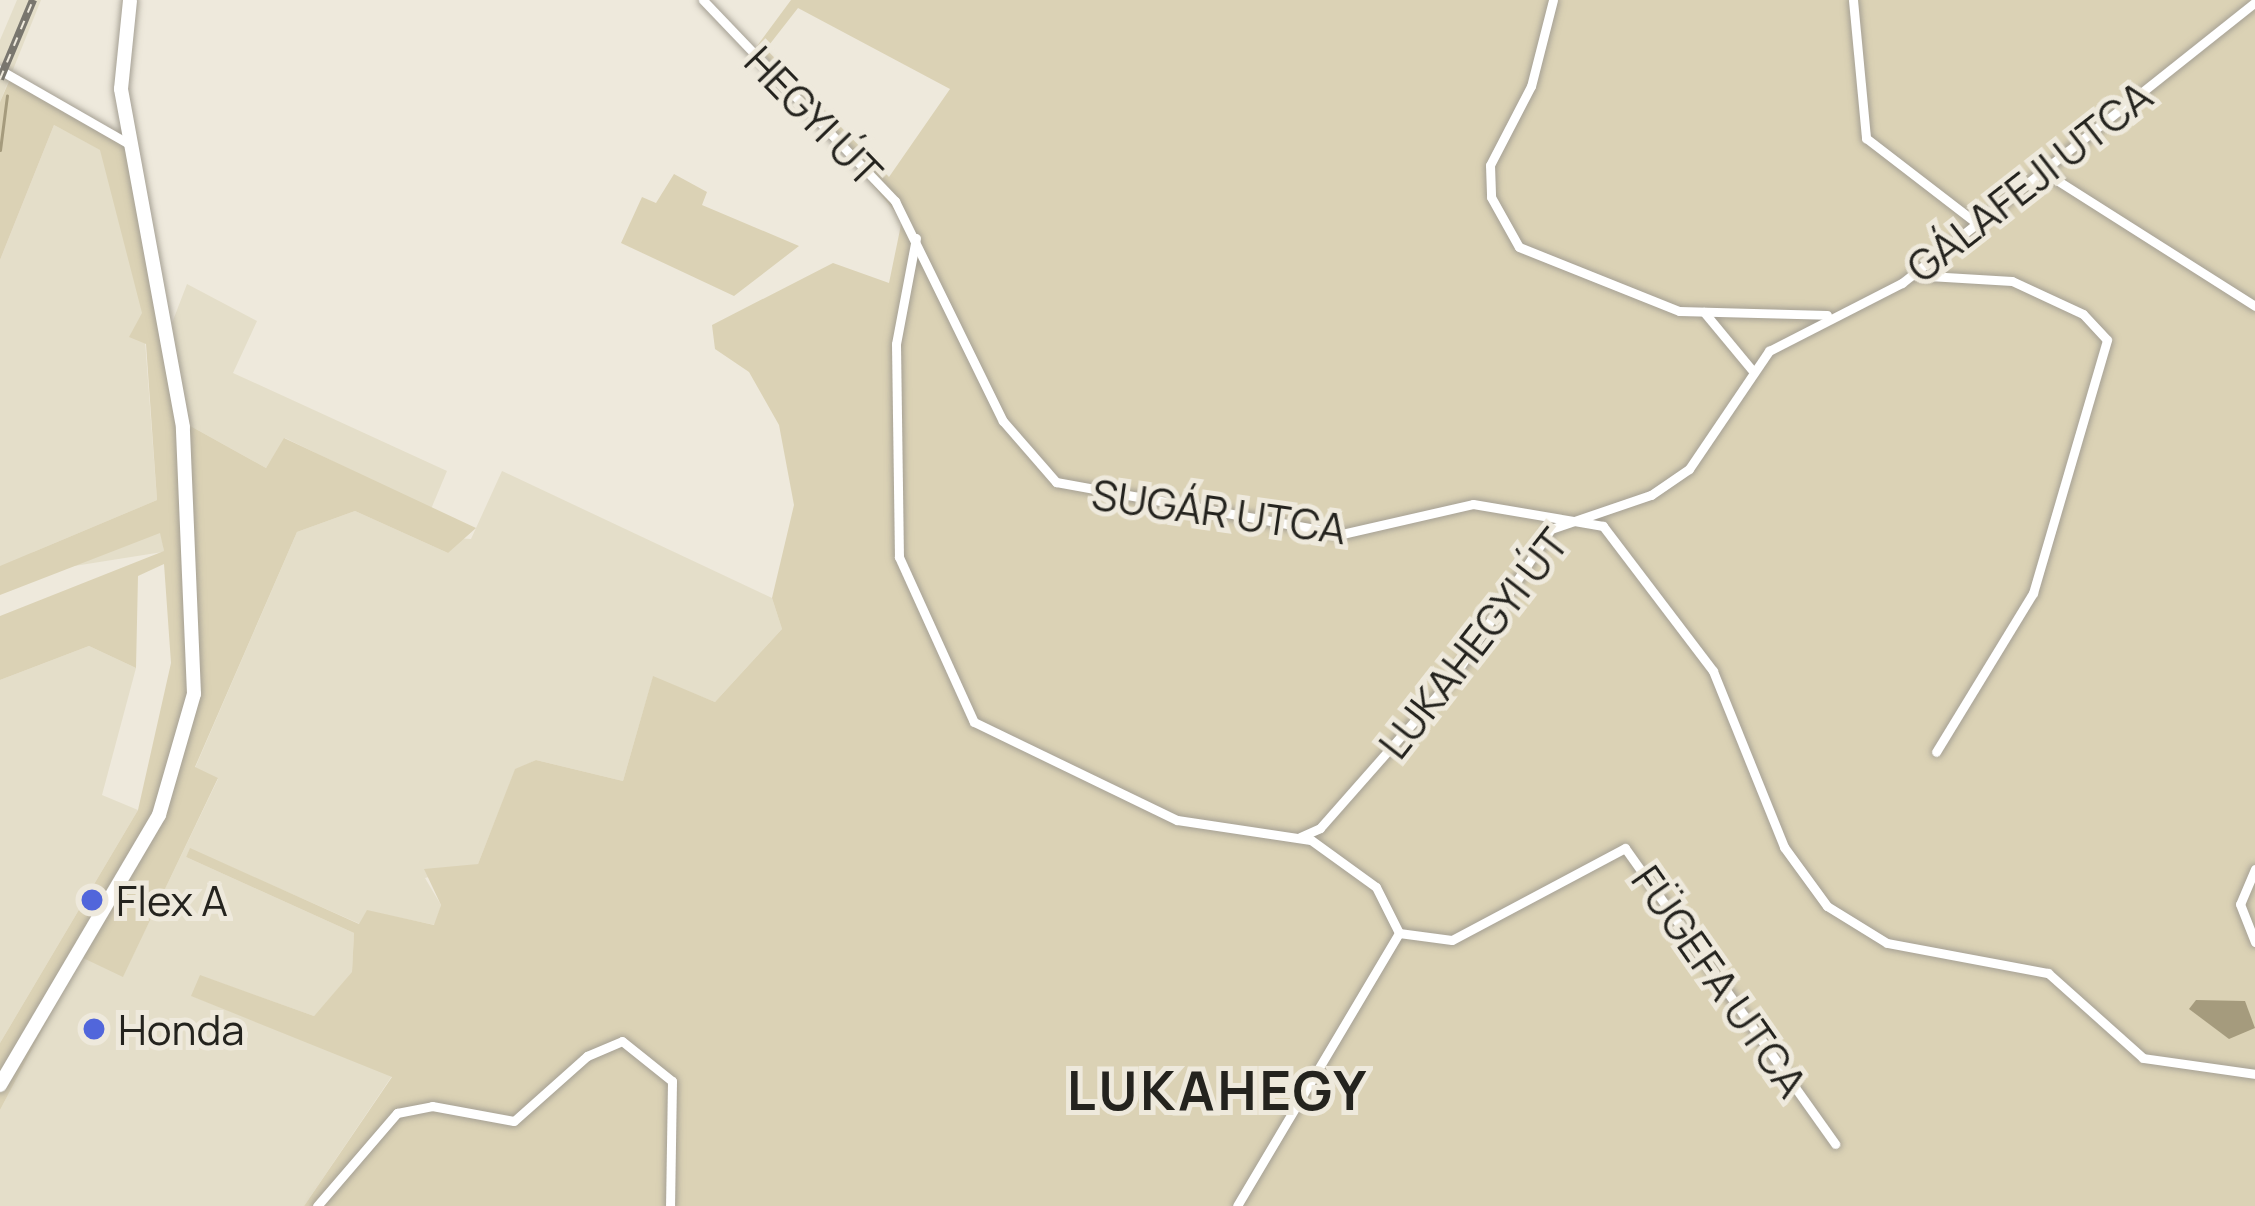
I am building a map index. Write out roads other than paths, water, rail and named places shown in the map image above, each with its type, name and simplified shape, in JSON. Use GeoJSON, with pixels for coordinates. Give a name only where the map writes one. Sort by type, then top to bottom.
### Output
{"type":"FeatureCollection","features":[{"type":"Feature","properties":{"kind":"main road"},"geometry":{"type":"LineString","coordinates":[[0,1084],[159,815],[189,725],[192,526],[157,269],[130,144],[120,56],[130,0]]}},
{"type":"Feature","properties":{"kind":"street","name":"HEGYI ÚT"},"geometry":{"type":"LineString","coordinates":[[703,0],[878,180],[916,238]]}},
{"type":"Feature","properties":{"kind":"street"},"geometry":{"type":"LineString","coordinates":[[1553,0],[1531,86],[1490,164],[1502,226],[1545,263],[1622,297],[1704,312],[1827,315]]}},
{"type":"Feature","properties":{"kind":"street"},"geometry":{"type":"LineString","coordinates":[[1852,0],[1865,138],[1979,225]]}},
{"type":"Feature","properties":{"kind":"street","name":"GÁLAFEJI UTCA"},"geometry":{"type":"LineString","coordinates":[[1752,370],[1827,315],[1912,275],[2255,2]]}},
{"type":"Feature","properties":{"kind":"street"},"geometry":{"type":"LineString","coordinates":[[0,70],[130,144]]}},
{"type":"Feature","properties":{"kind":"street"},"geometry":{"type":"LineString","coordinates":[[2044,172],[2255,306]]}},
{"type":"Feature","properties":{"kind":"street"},"geometry":{"type":"LineString","coordinates":[[916,238],[898,313],[894,506],[908,583],[966,710],[1009,744],[1177,820],[1300,837],[1322,848],[1376,887],[1399,933],[1237,1206]]}},
{"type":"Feature","properties":{"kind":"street","name":"SUGÁR UTCA"},"geometry":{"type":"LineString","coordinates":[[916,238],[1003,421],[1074,491],[1342,533],[1473,504],[1580,515]]}},
{"type":"Feature","properties":{"kind":"street"},"geometry":{"type":"LineString","coordinates":[[1912,275],[2012,281],[2084,314],[2107,340],[2032,593],[1936,752]]}},
{"type":"Feature","properties":{"kind":"street"},"geometry":{"type":"LineString","coordinates":[[1580,515],[1651,495],[1689,469],[1728,427],[1752,370],[1704,312]]}},
{"type":"Feature","properties":{"kind":"street"},"geometry":{"type":"LineString","coordinates":[[1580,515],[1626,551],[1713,671],[1784,848],[1826,906],[1887,944],[2048,973],[2143,1058],[2255,1074]]}},
{"type":"Feature","properties":{"kind":"street","name":"LUKAHEGYI ÚT"},"geometry":{"type":"LineString","coordinates":[[1320,828],[1454,676],[1551,529],[1580,515]]}},
{"type":"Feature","properties":{"kind":"street"},"geometry":{"type":"LineString","coordinates":[[1300,837],[1320,828],[1322,848]]}},
{"type":"Feature","properties":{"kind":"street","name":"FÜGEFA UTCA"},"geometry":{"type":"LineString","coordinates":[[1399,933],[1452,940],[1625,848],[1834,1144]]}},
{"type":"Feature","properties":{"kind":"street"},"geometry":{"type":"LineString","coordinates":[[2255,868],[2240,904],[2255,942]]}},
{"type":"Feature","properties":{"kind":"street"},"geometry":{"type":"LineString","coordinates":[[317,1206],[398,1112],[432,1106],[514,1120],[587,1056],[622,1041],[672,1081],[670,1206]]}},
{"type":"Feature","properties":{"kind":"waterway"},"geometry":{"type":"LineString","coordinates":[[0,150],[7,95]]}},
{"type":"Feature","properties":{"kind":"railway"},"geometry":{"type":"LineString","coordinates":[[0,79],[33,0]]}},
{"type":"Feature","properties":{"kind":"place","name":"Flex A"},"geometry":{"type":"Point","coordinates":[92,900]}},
{"type":"Feature","properties":{"kind":"place","name":"Honda"},"geometry":{"type":"Point","coordinates":[94,1029]}},
{"type":"Feature","properties":{"kind":"district","name":"LUKAHEGY"},"geometry":{"type":"Point","coordinates":[1218,1089]}}]}
